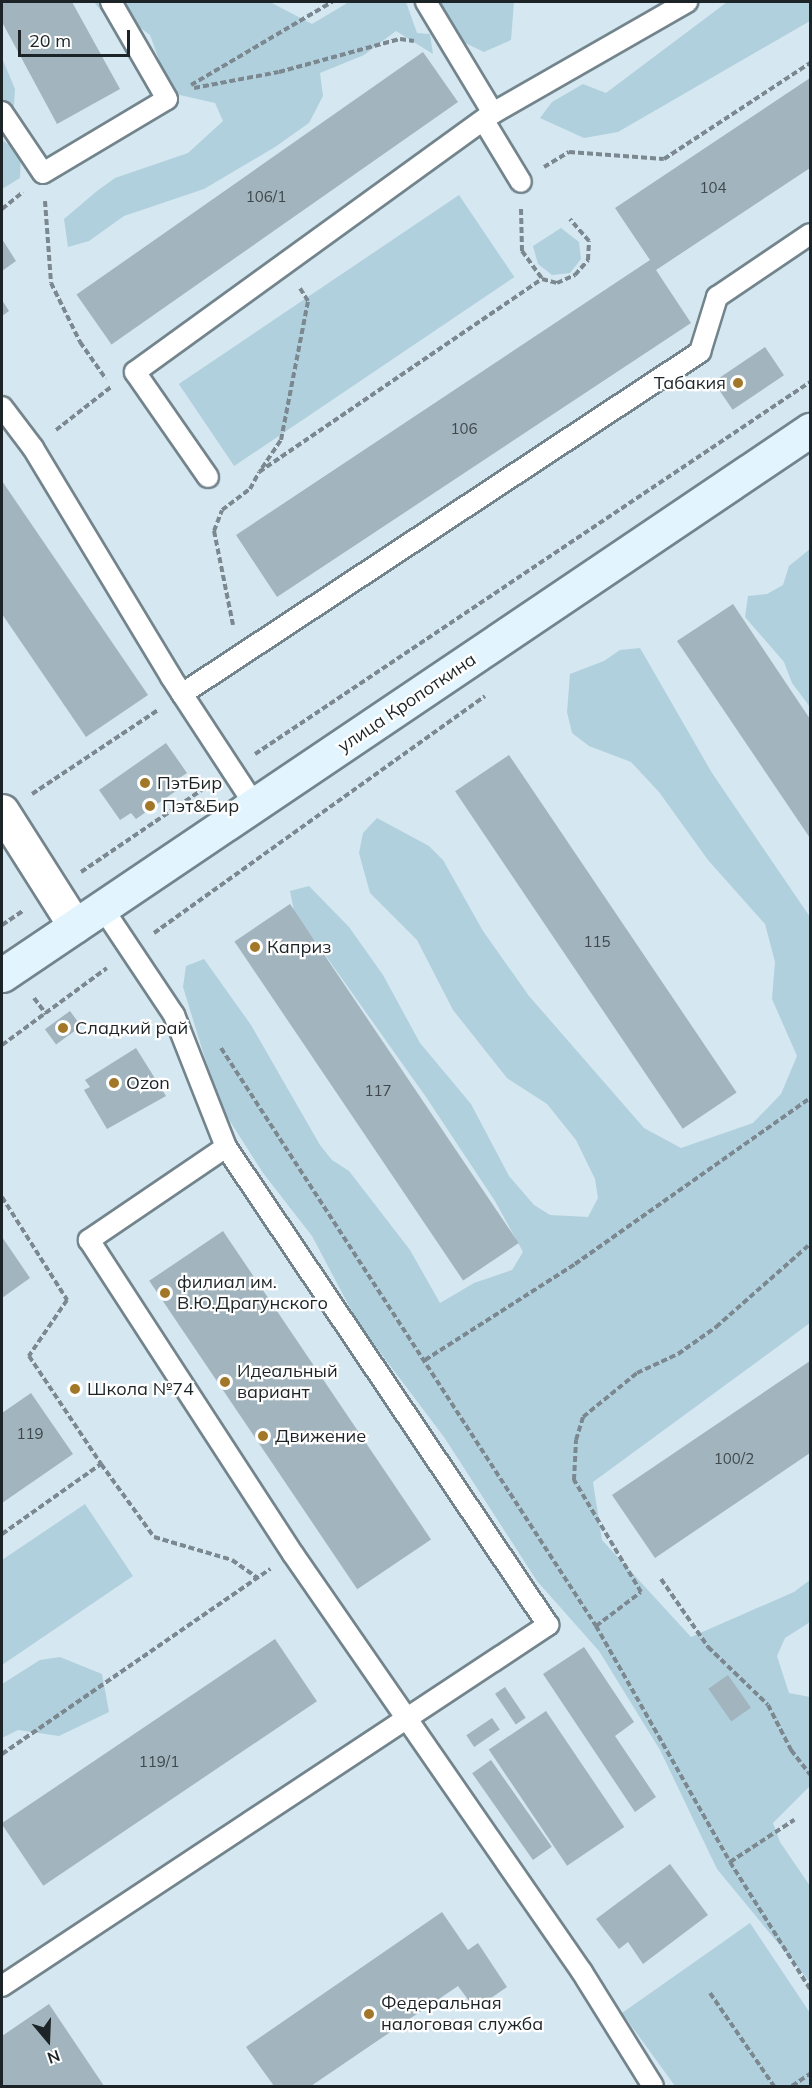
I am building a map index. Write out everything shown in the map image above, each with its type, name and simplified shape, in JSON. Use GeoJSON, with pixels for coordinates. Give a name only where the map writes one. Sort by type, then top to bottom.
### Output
{"type":"FeatureCollection","features":[{"type":"Feature","properties":{"kind":"main road","name":"улица Кропоткина"},"geometry":{"type":"LineString","coordinates":[[2,975],[810,430]]}},
{"type":"Feature","properties":{"kind":"street"},"geometry":{"type":"LineString","coordinates":[[2,812],[75,926]]}},
{"type":"Feature","properties":{"kind":"lane"},"geometry":{"type":"LineString","coordinates":[[2,112],[43,173],[167,99],[111,2]]}},
{"type":"Feature","properties":{"kind":"lane"},"geometry":{"type":"LineString","coordinates":[[426,2],[521,182]]}},
{"type":"Feature","properties":{"kind":"lane"},"geometry":{"type":"LineString","coordinates":[[208,477],[135,372],[488,117],[687,2]]}},
{"type":"Feature","properties":{"kind":"lane"},"geometry":{"type":"LineString","coordinates":[[183,694],[700,352],[717,297],[810,234]]}},
{"type":"Feature","properties":{"kind":"lane"},"geometry":{"type":"LineString","coordinates":[[2,407],[33,448],[183,694],[254,804]]}},
{"type":"Feature","properties":{"kind":"lane"},"geometry":{"type":"LineString","coordinates":[[2,1986],[406,1716],[548,1625],[226,1147],[174,1015],[102,907]]}},
{"type":"Feature","properties":{"kind":"lane"},"geometry":{"type":"LineString","coordinates":[[226,1147],[89,1240],[293,1554],[582,1972],[653,2086]]}},
{"type":"Feature","properties":{"kind":"path"},"geometry":{"type":"LineString","coordinates":[[332,2],[184,90],[279,72],[400,39],[450,46]]}},
{"type":"Feature","properties":{"kind":"path"},"geometry":{"type":"LineString","coordinates":[[570,219],[588,241],[588,260],[575,275],[557,283],[542,279],[522,251],[521,182],[568,152],[664,159],[810,63]]}},
{"type":"Feature","properties":{"kind":"path"},"geometry":{"type":"LineString","coordinates":[[43,173],[51,283],[80,342],[111,386]]}},
{"type":"Feature","properties":{"kind":"path"},"geometry":{"type":"LineString","coordinates":[[2,209],[13,201]]}},
{"type":"Feature","properties":{"kind":"path"},"geometry":{"type":"LineString","coordinates":[[239,658],[214,531],[222,510],[250,489],[280,440],[308,301],[285,265]]}},
{"type":"Feature","properties":{"kind":"path"},"geometry":{"type":"LineString","coordinates":[[259,472],[542,279]]}},
{"type":"Feature","properties":{"kind":"path"},"geometry":{"type":"LineString","coordinates":[[33,448],[111,386],[135,372]]}},
{"type":"Feature","properties":{"kind":"path"},"geometry":{"type":"LineString","coordinates":[[2,925],[810,382]]}},
{"type":"Feature","properties":{"kind":"path"},"geometry":{"type":"LineString","coordinates":[[2,1045],[152,934],[494,690]]}},
{"type":"Feature","properties":{"kind":"path"},"geometry":{"type":"LineString","coordinates":[[2,812],[183,694]]}},
{"type":"Feature","properties":{"kind":"path"},"geometry":{"type":"LineString","coordinates":[[152,934],[158,945]]}},
{"type":"Feature","properties":{"kind":"path"},"geometry":{"type":"LineString","coordinates":[[219,1045],[596,1626],[730,1862],[810,1989]]}},
{"type":"Feature","properties":{"kind":"path"},"geometry":{"type":"LineString","coordinates":[[425,1360],[575,1264],[810,1098]]}},
{"type":"Feature","properties":{"kind":"path"},"geometry":{"type":"LineString","coordinates":[[2,1197],[68,1300],[29,1356],[101,1464],[154,1538],[232,1560],[258,1578]]}},
{"type":"Feature","properties":{"kind":"path"},"geometry":{"type":"LineString","coordinates":[[596,1626],[641,1592],[574,1480],[576,1440],[583,1417],[637,1373],[678,1354],[716,1327],[810,1244]]}},
{"type":"Feature","properties":{"kind":"path"},"geometry":{"type":"LineString","coordinates":[[2,1534],[101,1464]]}},
{"type":"Feature","properties":{"kind":"path"},"geometry":{"type":"LineString","coordinates":[[2,1754],[293,1554]]}},
{"type":"Feature","properties":{"kind":"path"},"geometry":{"type":"LineString","coordinates":[[661,1579],[708,1647],[768,1705],[790,1750],[810,1774]]}},
{"type":"Feature","properties":{"kind":"path"},"geometry":{"type":"LineString","coordinates":[[730,1862],[794,1820]]}},
{"type":"Feature","properties":{"kind":"path"},"geometry":{"type":"LineString","coordinates":[[710,1993],[774,2086]]}},
{"type":"Feature","properties":{"kind":"path"},"geometry":{"type":"LineString","coordinates":[[792,2086],[810,2074]]}},
{"type":"Feature","properties":{"kind":"shaded area"},"geometry":{"type":"Polygon","coordinates":[[[94,2],[270,2],[312,24],[349,2],[406,2],[417,33],[430,34],[433,54],[396,31],[364,55],[320,73],[323,96],[309,123],[275,147],[204,189],[124,216],[89,241],[68,247],[64,219],[97,191],[115,178],[188,153],[223,121],[215,103],[171,93],[150,35],[131,21],[106,17],[94,2]]]}},
{"type":"Feature","properties":{"kind":"shaded area"},"geometry":{"type":"Polygon","coordinates":[[[434,2],[514,2],[511,40],[484,52],[457,39],[434,2]]]}},
{"type":"Feature","properties":{"kind":"shaded area"},"geometry":{"type":"Polygon","coordinates":[[[727,2],[810,2],[810,21],[618,132],[584,138],[540,118],[552,102],[583,84],[606,93],[727,2]]]}},
{"type":"Feature","properties":{"kind":"shaded area"},"geometry":{"type":"Polygon","coordinates":[[[2,58],[15,89],[13,121],[2,120],[2,58]]]}},
{"type":"Feature","properties":{"kind":"shaded area"},"geometry":{"type":"Polygon","coordinates":[[[2,140],[21,153],[20,178],[2,189],[2,140]]]}},
{"type":"Feature","properties":{"kind":"shaded area"},"geometry":{"type":"Polygon","coordinates":[[[459,195],[514,277],[234,466],[179,384],[459,195]]]}},
{"type":"Feature","properties":{"kind":"shaded area"},"geometry":{"type":"Polygon","coordinates":[[[561,228],[579,242],[581,259],[570,273],[552,275],[538,264],[533,246],[561,228]]]}},
{"type":"Feature","properties":{"kind":"shaded area"},"geometry":{"type":"Polygon","coordinates":[[[810,549],[810,707],[792,683],[784,662],[745,617],[748,596],[767,594],[783,585],[789,566],[810,549]]]}},
{"type":"Feature","properties":{"kind":"shaded area"},"geometry":{"type":"Polygon","coordinates":[[[640,648],[712,773],[810,917],[810,1323],[593,1482],[602,1540],[691,1637],[794,1592],[810,1580],[810,1622],[785,1638],[777,1656],[789,1693],[810,1697],[810,1786],[773,1823],[780,1842],[810,1886],[810,1982],[717,1869],[660,1750],[599,1651],[537,1581],[444,1437],[358,1323],[312,1236],[263,1173],[219,1104],[183,987],[186,966],[204,959],[251,1025],[320,1145],[332,1160],[349,1171],[410,1250],[440,1303],[474,1283],[512,1270],[523,1252],[495,1201],[426,1097],[294,911],[290,891],[309,886],[349,927],[383,975],[420,1043],[471,1104],[509,1176],[534,1205],[550,1215],[588,1217],[598,1198],[595,1179],[576,1140],[547,1104],[507,1078],[453,1010],[417,940],[370,893],[359,853],[363,833],[377,818],[429,846],[443,860],[483,931],[529,996],[644,1128],[681,1148],[753,1123],[781,1094],[797,1056],[772,999],[775,962],[765,924],[708,860],[659,792],[631,762],[589,746],[572,733],[567,712],[570,674],[604,661],[620,650],[640,648]]]}},
{"type":"Feature","properties":{"kind":"shaded area"},"geometry":{"type":"Polygon","coordinates":[[[85,1504],[133,1576],[2,1665],[2,1560],[85,1504]]]}},
{"type":"Feature","properties":{"kind":"shaded area"},"geometry":{"type":"Polygon","coordinates":[[[60,1657],[102,1674],[109,1712],[59,1736],[18,1730],[2,1738],[2,1684],[40,1660],[60,1657]]]}},
{"type":"Feature","properties":{"kind":"shaded area"},"geometry":{"type":"Polygon","coordinates":[[[750,1923],[810,2013],[810,2086],[675,2086],[622,2013],[750,1923]]]}},
{"type":"Feature","properties":{"kind":"building"},"geometry":{"type":"Polygon","coordinates":[[[2,2],[72,2],[120,89],[57,124],[2,22],[2,2]]]}},
{"type":"Feature","properties":{"kind":"building"},"geometry":{"type":"Polygon","coordinates":[[[423,52],[458,102],[111,345],[76,295],[423,52]]]}},
{"type":"Feature","properties":{"kind":"building"},"geometry":{"type":"Polygon","coordinates":[[[810,78],[810,168],[656,270],[691,323],[277,597],[236,535],[650,260],[615,208],[810,78]]]}},
{"type":"Feature","properties":{"kind":"building"},"geometry":{"type":"Polygon","coordinates":[[[2,239],[16,261],[2,271],[2,239]]]}},
{"type":"Feature","properties":{"kind":"building"},"geometry":{"type":"Polygon","coordinates":[[[2,300],[9,311],[2,316],[2,300]]]}},
{"type":"Feature","properties":{"kind":"building"},"geometry":{"type":"Polygon","coordinates":[[[765,347],[784,375],[733,410],[714,382],[765,347]]]}},
{"type":"Feature","properties":{"kind":"building"},"geometry":{"type":"Polygon","coordinates":[[[2,481],[148,695],[86,737],[2,614],[2,481]]]}},
{"type":"Feature","properties":{"kind":"building"},"geometry":{"type":"Polygon","coordinates":[[[733,604],[810,719],[810,838],[677,641],[733,604]]]}},
{"type":"Feature","properties":{"kind":"building","name":"ПэтБир"},"geometry":{"type":"Polygon","coordinates":[[[166,743],[187,773],[178,779],[183,786],[136,819],[131,813],[120,820],[99,790],[166,743]]]}},
{"type":"Feature","properties":{"kind":"building"},"geometry":{"type":"Polygon","coordinates":[[[509,755],[737,1092],[683,1129],[455,791],[509,755]]]}},
{"type":"Feature","properties":{"kind":"building"},"geometry":{"type":"Polygon","coordinates":[[[290,904],[519,1243],[463,1281],[234,941],[290,904]]]}},
{"type":"Feature","properties":{"kind":"building","name":"Сладкий рай"},"geometry":{"type":"Polygon","coordinates":[[[70,1011],[81,1026],[56,1045],[45,1029],[70,1011]]]}},
{"type":"Feature","properties":{"kind":"building"},"geometry":{"type":"Polygon","coordinates":[[[136,1048],[166,1096],[107,1129],[84,1090],[90,1087],[85,1080],[136,1048]]]}},
{"type":"Feature","properties":{"kind":"building"},"geometry":{"type":"Polygon","coordinates":[[[223,1231],[431,1539],[357,1589],[149,1281],[223,1231]]]}},
{"type":"Feature","properties":{"kind":"building"},"geometry":{"type":"Polygon","coordinates":[[[2,1237],[30,1278],[2,1298],[2,1237]]]}},
{"type":"Feature","properties":{"kind":"building"},"geometry":{"type":"Polygon","coordinates":[[[810,1361],[810,1453],[655,1558],[612,1495],[810,1361]]]}},
{"type":"Feature","properties":{"kind":"building"},"geometry":{"type":"Polygon","coordinates":[[[31,1393],[73,1454],[2,1503],[2,1413],[31,1393]]]}},
{"type":"Feature","properties":{"kind":"building"},"geometry":{"type":"Polygon","coordinates":[[[275,1639],[317,1701],[43,1886],[2,1823],[275,1639]]]}},
{"type":"Feature","properties":{"kind":"building"},"geometry":{"type":"Polygon","coordinates":[[[584,1647],[634,1722],[615,1736],[656,1797],[635,1812],[543,1674],[584,1647]]]}},
{"type":"Feature","properties":{"kind":"building"},"geometry":{"type":"Polygon","coordinates":[[[728,1675],[751,1708],[731,1722],[708,1689],[728,1675]]]}},
{"type":"Feature","properties":{"kind":"building"},"geometry":{"type":"Polygon","coordinates":[[[505,1687],[526,1718],[516,1724],[495,1694],[505,1687]]]}},
{"type":"Feature","properties":{"kind":"building"},"geometry":{"type":"Polygon","coordinates":[[[546,1711],[624,1827],[567,1866],[489,1750],[546,1711]]]}},
{"type":"Feature","properties":{"kind":"building"},"geometry":{"type":"Polygon","coordinates":[[[492,1718],[500,1730],[474,1747],[466,1735],[492,1718]]]}},
{"type":"Feature","properties":{"kind":"building"},"geometry":{"type":"Polygon","coordinates":[[[491,1760],[552,1847],[533,1860],[472,1773],[491,1760]]]}},
{"type":"Feature","properties":{"kind":"building"},"geometry":{"type":"Polygon","coordinates":[[[670,1864],[708,1915],[643,1964],[628,1942],[619,1949],[596,1919],[670,1864]]]}},
{"type":"Feature","properties":{"kind":"building"},"geometry":{"type":"Polygon","coordinates":[[[442,1912],[468,1950],[478,1943],[507,1987],[475,2009],[458,1986],[311,2086],[274,2086],[246,2047],[442,1912]]]}},
{"type":"Feature","properties":{"kind":"building"},"geometry":{"type":"Polygon","coordinates":[[[49,2004],[104,2086],[2,2086],[2,2036],[49,2004]]]}},
{"type":"Feature","properties":{"kind":"place","name":"Табакия"},"geometry":{"type":"Point","coordinates":[738,383]}},
{"type":"Feature","properties":{"kind":"place","name":"ПэтБир"},"geometry":{"type":"Point","coordinates":[145,783]}},
{"type":"Feature","properties":{"kind":"place","name":"Пэт&Бир"},"geometry":{"type":"Point","coordinates":[150,806]}},
{"type":"Feature","properties":{"kind":"place","name":"Каприз"},"geometry":{"type":"Point","coordinates":[255,947]}},
{"type":"Feature","properties":{"kind":"place","name":"Сладкий рай"},"geometry":{"type":"Point","coordinates":[63,1028]}},
{"type":"Feature","properties":{"kind":"place","name":"Ozon"},"geometry":{"type":"Point","coordinates":[114,1083]}},
{"type":"Feature","properties":{"kind":"place","name":"филиал им. В.Ю.Драгунского"},"geometry":{"type":"Point","coordinates":[165,1293]}},
{"type":"Feature","properties":{"kind":"place","name":"Идеальный вариант"},"geometry":{"type":"Point","coordinates":[225,1382]}},
{"type":"Feature","properties":{"kind":"place","name":"Школа №74"},"geometry":{"type":"Point","coordinates":[75,1389]}},
{"type":"Feature","properties":{"kind":"place","name":"Движение"},"geometry":{"type":"Point","coordinates":[263,1436]}},
{"type":"Feature","properties":{"kind":"place","name":"Федеральная налоговая служба"},"geometry":{"type":"Point","coordinates":[369,2014]}}]}
